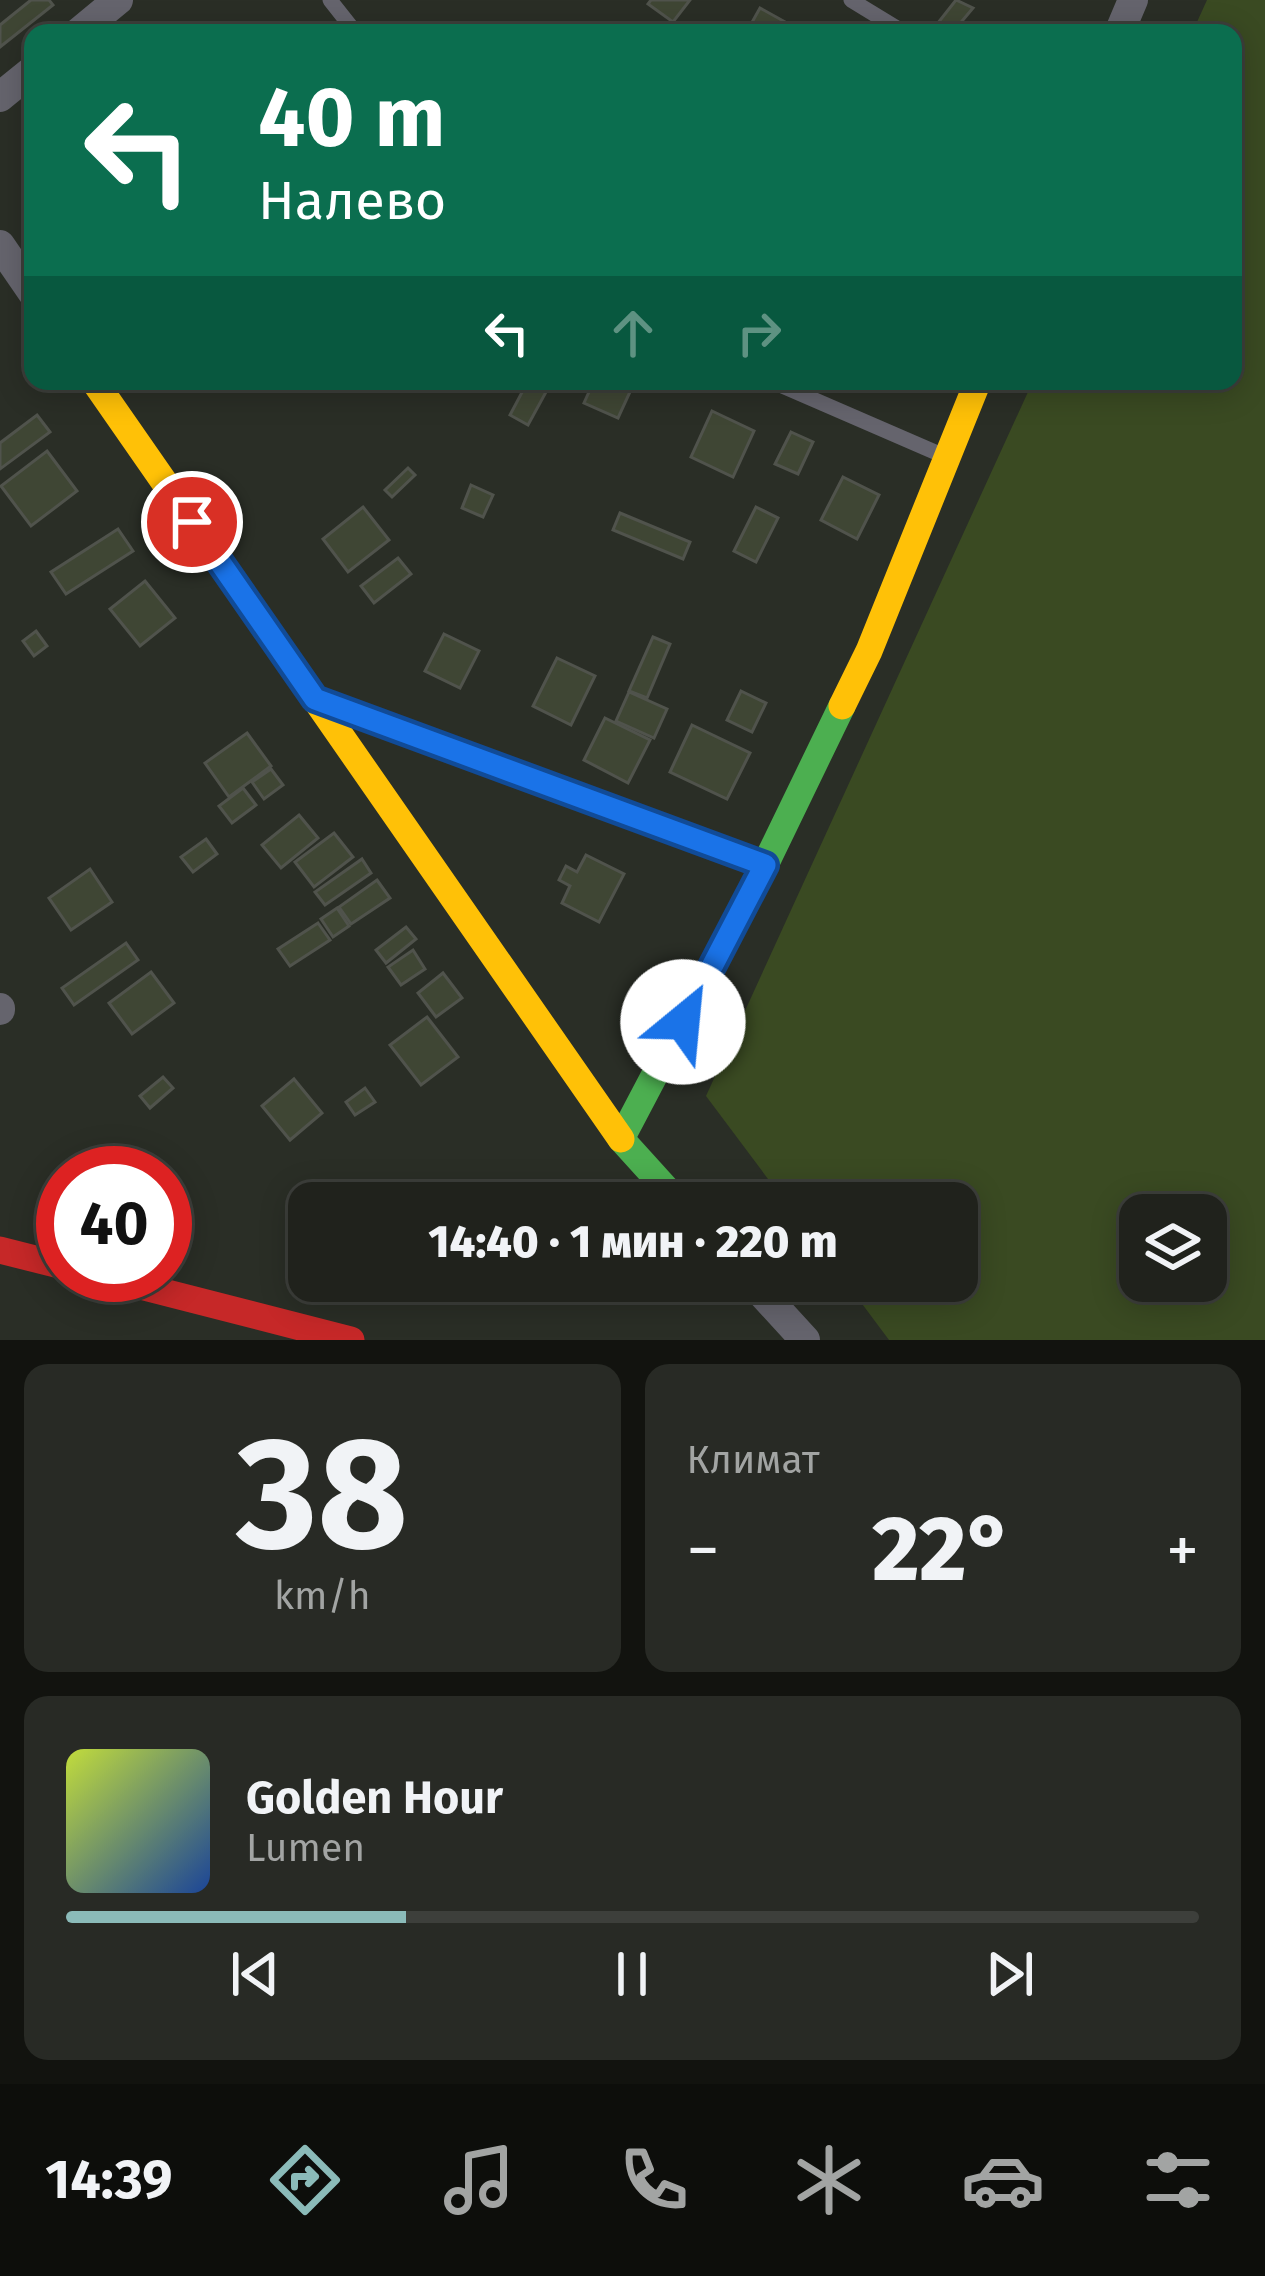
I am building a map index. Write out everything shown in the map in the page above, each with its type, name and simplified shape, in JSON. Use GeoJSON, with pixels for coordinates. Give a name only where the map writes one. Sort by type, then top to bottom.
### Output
{"type":"FeatureCollection","features":[{"type":"Feature","properties":{"kind":"street"},"geometry":{"type":"LineString","coordinates":[[89,24],[118,0]]}},
{"type":"Feature","properties":{"kind":"street"},"geometry":{"type":"LineString","coordinates":[[0,98],[24,78]]}},
{"type":"Feature","properties":{"kind":"street"},"geometry":{"type":"LineString","coordinates":[[0,245],[24,280]]}},
{"type":"Feature","properties":{"kind":"street"},"geometry":{"type":"LineString","coordinates":[[100,390],[621,1139],[661,1182]]}},
{"type":"Feature","properties":{"kind":"street"},"geometry":{"type":"LineString","coordinates":[[621,1139],[765,865],[869,651],[974,390]]}},
{"type":"Feature","properties":{"kind":"street"},"geometry":{"type":"LineString","coordinates":[[0,1250],[36,1259]]}},
{"type":"Feature","properties":{"kind":"street"},"geometry":{"type":"LineString","coordinates":[[192,1299],[350,1340]]}},
{"type":"Feature","properties":{"kind":"street"},"geometry":{"type":"LineString","coordinates":[[770,1302],[805,1340]]}},
{"type":"Feature","properties":{"kind":"lane"},"geometry":{"type":"LineString","coordinates":[[330,0],[349,24]]}},
{"type":"Feature","properties":{"kind":"lane"},"geometry":{"type":"LineString","coordinates":[[851,0],[890,24]]}},
{"type":"Feature","properties":{"kind":"lane"},"geometry":{"type":"LineString","coordinates":[[792,390],[947,458]]}},
{"type":"Feature","properties":{"kind":"lane"},"geometry":{"type":"LineString","coordinates":[[315,699],[765,865]]}},
{"type":"Feature","properties":{"kind":"green space"},"geometry":{"type":"Polygon","coordinates":[[[1207,0],[1265,0],[1265,1340],[889,1340],[861,1302],[978,1302],[978,1182],[770,1182],[706,1096],[1029,390],[1242,390],[1242,24],[1196,24],[1207,0]]]}},
{"type":"Feature","properties":{"kind":"building"},"geometry":{"type":"Polygon","coordinates":[[[31,0],[49,0],[53,5],[0,47],[0,25],[31,0]]]}},
{"type":"Feature","properties":{"kind":"building"},"geometry":{"type":"Polygon","coordinates":[[[651,0],[690,0],[673,22],[648,4],[651,0]]]}},
{"type":"Feature","properties":{"kind":"building"},"geometry":{"type":"Polygon","coordinates":[[[956,0],[973,8],[960,24],[937,24],[956,0]]]}},
{"type":"Feature","properties":{"kind":"building"},"geometry":{"type":"Polygon","coordinates":[[[760,8],[789,24],[751,24],[760,8]]]}},
{"type":"Feature","properties":{"kind":"building"},"geometry":{"type":"Polygon","coordinates":[[[523,390],[547,390],[528,425],[510,415],[523,390]]]}},
{"type":"Feature","properties":{"kind":"building"},"geometry":{"type":"Polygon","coordinates":[[[590,390],[631,390],[618,418],[584,403],[590,390]]]}},
{"type":"Feature","properties":{"kind":"building"},"geometry":{"type":"Polygon","coordinates":[[[712,411],[754,431],[733,477],[691,457],[712,411]]]}},
{"type":"Feature","properties":{"kind":"building"},"geometry":{"type":"Polygon","coordinates":[[[37,415],[50,432],[0,469],[0,443],[37,415]]]}},
{"type":"Feature","properties":{"kind":"building"},"geometry":{"type":"Polygon","coordinates":[[[791,432],[813,442],[798,474],[775,464],[791,432]]]}},
{"type":"Feature","properties":{"kind":"building"},"geometry":{"type":"Polygon","coordinates":[[[47,451],[77,491],[31,526],[1,486],[47,451]]]}},
{"type":"Feature","properties":{"kind":"building"},"geometry":{"type":"Polygon","coordinates":[[[408,468],[415,475],[392,497],[385,490],[408,468]]]}},
{"type":"Feature","properties":{"kind":"building"},"geometry":{"type":"Polygon","coordinates":[[[843,477],[879,495],[857,539],[821,520],[843,477]]]}},
{"type":"Feature","properties":{"kind":"building"},"geometry":{"type":"Polygon","coordinates":[[[471,485],[493,495],[483,517],[462,508],[471,485]]]}},
{"type":"Feature","properties":{"kind":"building"},"geometry":{"type":"Polygon","coordinates":[[[363,507],[389,540],[348,572],[323,539],[363,507]]]}},
{"type":"Feature","properties":{"kind":"building"},"geometry":{"type":"Polygon","coordinates":[[[756,507],[778,518],[756,562],[734,551],[756,507]]]}},
{"type":"Feature","properties":{"kind":"building"},"geometry":{"type":"Polygon","coordinates":[[[620,513],[690,542],[683,559],[613,530],[620,513]]]}},
{"type":"Feature","properties":{"kind":"building"},"geometry":{"type":"Polygon","coordinates":[[[118,529],[133,551],[66,594],[51,572],[118,529]]]}},
{"type":"Feature","properties":{"kind":"building"},"geometry":{"type":"Polygon","coordinates":[[[398,558],[411,574],[374,603],[361,586],[398,558]]]}},
{"type":"Feature","properties":{"kind":"building"},"geometry":{"type":"Polygon","coordinates":[[[145,581],[175,618],[140,646],[110,609],[145,581]]]}},
{"type":"Feature","properties":{"kind":"building"},"geometry":{"type":"Polygon","coordinates":[[[36,631],[47,646],[34,656],[23,641],[36,631]]]}},
{"type":"Feature","properties":{"kind":"building"},"geometry":{"type":"Polygon","coordinates":[[[444,634],[479,651],[460,688],[425,671],[444,634]]]}},
{"type":"Feature","properties":{"kind":"building"},"geometry":{"type":"Polygon","coordinates":[[[653,637],[670,644],[647,698],[629,691],[653,637]]]}},
{"type":"Feature","properties":{"kind":"building"},"geometry":{"type":"Polygon","coordinates":[[[557,658],[595,676],[571,725],[533,706],[557,658]]]}},
{"type":"Feature","properties":{"kind":"building"},"geometry":{"type":"Polygon","coordinates":[[[741,691],[766,703],[752,732],[727,720],[741,691]]]}},
{"type":"Feature","properties":{"kind":"building"},"geometry":{"type":"Polygon","coordinates":[[[629,692],[667,709],[654,738],[616,721],[629,692]]]}},
{"type":"Feature","properties":{"kind":"building"},"geometry":{"type":"Polygon","coordinates":[[[605,718],[650,740],[628,783],[584,760],[605,718]]]}},
{"type":"Feature","properties":{"kind":"building"},"geometry":{"type":"Polygon","coordinates":[[[692,725],[750,753],[727,799],[670,772],[692,725]]]}},
{"type":"Feature","properties":{"kind":"building"},"geometry":{"type":"Polygon","coordinates":[[[247,733],[271,766],[229,797],[205,763],[247,733]]]}},
{"type":"Feature","properties":{"kind":"building"},"geometry":{"type":"Polygon","coordinates":[[[271,769],[283,785],[264,799],[252,782],[271,769]]]}},
{"type":"Feature","properties":{"kind":"building"},"geometry":{"type":"Polygon","coordinates":[[[243,788],[256,805],[232,823],[219,806],[243,788]]]}},
{"type":"Feature","properties":{"kind":"building"},"geometry":{"type":"Polygon","coordinates":[[[299,815],[318,838],[281,868],[262,845],[299,815]]]}},
{"type":"Feature","properties":{"kind":"building"},"geometry":{"type":"Polygon","coordinates":[[[334,833],[353,857],[314,887],[295,862],[334,833]]]}},
{"type":"Feature","properties":{"kind":"building"},"geometry":{"type":"Polygon","coordinates":[[[206,839],[217,854],[193,872],[181,857],[206,839]]]}},
{"type":"Feature","properties":{"kind":"building"},"geometry":{"type":"Polygon","coordinates":[[[586,855],[624,874],[599,922],[562,903],[570,886],[559,880],[566,866],[577,872],[586,855]]]}},
{"type":"Feature","properties":{"kind":"building"},"geometry":{"type":"Polygon","coordinates":[[[362,859],[371,873],[325,905],[315,892],[362,859]]]}},
{"type":"Feature","properties":{"kind":"building"},"geometry":{"type":"Polygon","coordinates":[[[90,869],[112,902],[71,930],[49,898],[90,869]]]}},
{"type":"Feature","properties":{"kind":"building"},"geometry":{"type":"Polygon","coordinates":[[[377,880],[390,898],[351,924],[339,907],[377,880]]]}},
{"type":"Feature","properties":{"kind":"building"},"geometry":{"type":"Polygon","coordinates":[[[337,908],[349,926],[333,937],[321,919],[337,908]]]}},
{"type":"Feature","properties":{"kind":"building"},"geometry":{"type":"Polygon","coordinates":[[[318,923],[330,940],[290,966],[278,949],[318,923]]]}},
{"type":"Feature","properties":{"kind":"building"},"geometry":{"type":"Polygon","coordinates":[[[406,927],[416,939],[386,963],[376,950],[406,927]]]}},
{"type":"Feature","properties":{"kind":"building"},"geometry":{"type":"Polygon","coordinates":[[[126,943],[138,960],[74,1005],[62,988],[126,943]]]}},
{"type":"Feature","properties":{"kind":"building"},"geometry":{"type":"Polygon","coordinates":[[[413,950],[425,969],[401,985],[388,967],[413,950]]]}},
{"type":"Feature","properties":{"kind":"building"},"geometry":{"type":"Polygon","coordinates":[[[151,972],[174,1003],[132,1034],[109,1003],[151,972]]]}},
{"type":"Feature","properties":{"kind":"building"},"geometry":{"type":"Polygon","coordinates":[[[443,973],[462,998],[436,1017],[418,993],[443,973]]]}},
{"type":"Feature","properties":{"kind":"building"},"geometry":{"type":"Polygon","coordinates":[[[427,1017],[458,1057],[421,1085],[390,1045],[427,1017]]]}},
{"type":"Feature","properties":{"kind":"building"},"geometry":{"type":"Polygon","coordinates":[[[163,1077],[173,1088],[150,1108],[140,1096],[163,1077]]]}},
{"type":"Feature","properties":{"kind":"building"},"geometry":{"type":"Polygon","coordinates":[[[294,1079],[322,1113],[290,1140],[262,1106],[294,1079]]]}},
{"type":"Feature","properties":{"kind":"building"},"geometry":{"type":"Polygon","coordinates":[[[365,1088],[375,1102],[355,1115],[346,1102],[365,1088]]]}},
{"type":"Feature","properties":{"kind":"traffic: fast"},"geometry":{"type":"LineString","coordinates":[[660,1182],[621,1139],[765,865],[842,706]]}},
{"type":"Feature","properties":{"kind":"traffic: slow"},"geometry":{"type":"LineString","coordinates":[[100,390],[621,1139]]}},
{"type":"Feature","properties":{"kind":"traffic: slow"},"geometry":{"type":"LineString","coordinates":[[842,706],[869,651],[974,390]]}},
{"type":"Feature","properties":{"kind":"traffic: jam"},"geometry":{"type":"LineString","coordinates":[[0,1250],[36,1259]]}},
{"type":"Feature","properties":{"kind":"traffic: jam"},"geometry":{"type":"LineString","coordinates":[[192,1299],[351,1340]]}},
{"type":"Feature","properties":{"kind":"route"},"geometry":{"type":"LineString","coordinates":[[192,522],[315,699],[765,865],[683,1022]]}}]}
